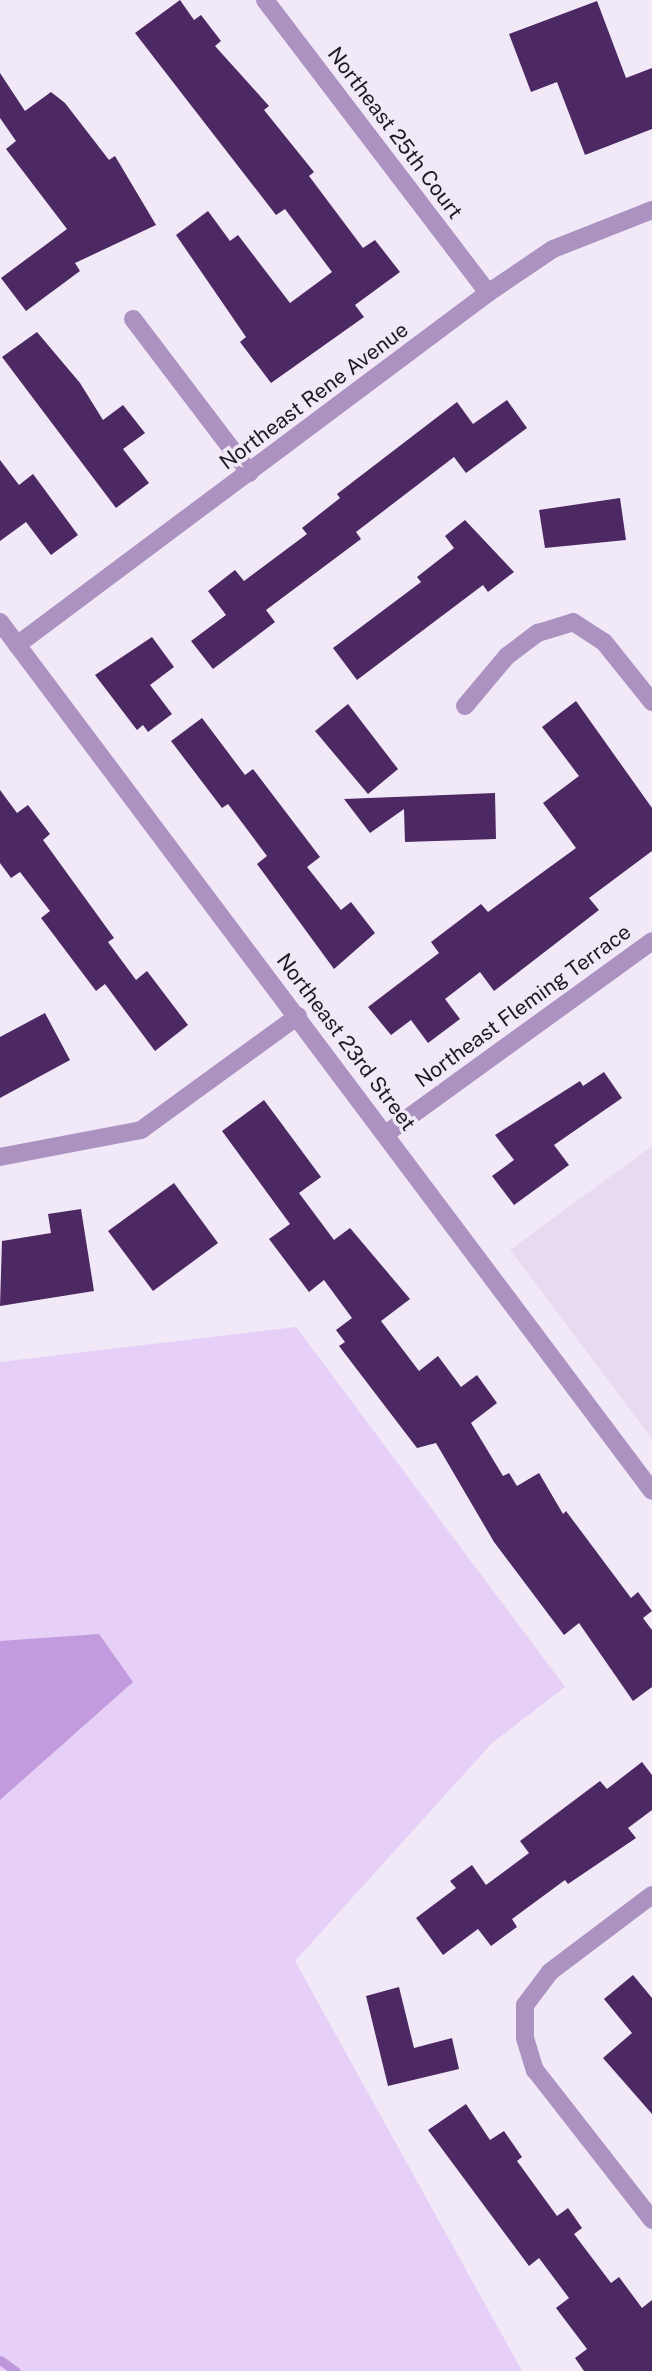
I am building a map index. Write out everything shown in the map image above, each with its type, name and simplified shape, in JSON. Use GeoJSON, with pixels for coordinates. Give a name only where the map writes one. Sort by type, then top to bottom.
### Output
{"type":"FeatureCollection","features":[{"type":"Feature","properties":{"kind":"street","name":"Northeast 25th Court"},"geometry":{"type":"LineString","coordinates":[[265,0],[488,293]]}},
{"type":"Feature","properties":{"kind":"street","name":"Northeast Rene Avenue"},"geometry":{"type":"LineString","coordinates":[[17,645],[488,293],[553,249],[652,210]]}},
{"type":"Feature","properties":{"kind":"street"},"geometry":{"type":"LineString","coordinates":[[133,320],[250,473]]}},
{"type":"Feature","properties":{"kind":"street","name":"Northeast 23rd Street"},"geometry":{"type":"LineString","coordinates":[[0,622],[387,1133],[652,1491]]}},
{"type":"Feature","properties":{"kind":"street"},"geometry":{"type":"LineString","coordinates":[[465,706],[507,656],[538,633],[573,622],[604,642],[652,702]]}},
{"type":"Feature","properties":{"kind":"street","name":"Northeast Fleming Terrace"},"geometry":{"type":"LineString","coordinates":[[387,1133],[652,941]]}},
{"type":"Feature","properties":{"kind":"street"},"geometry":{"type":"LineString","coordinates":[[0,1157],[141,1130],[298,1016]]}},
{"type":"Feature","properties":{"kind":"street"},"geometry":{"type":"LineString","coordinates":[[652,1895],[550,1972],[525,2005],[525,2038],[535,2070],[652,2220]]}},
{"type":"Feature","properties":{"kind":"shaded area"},"geometry":{"type":"Polygon","coordinates":[[[652,1146],[652,1439],[510,1250],[652,1146]]]}},
{"type":"Feature","properties":{"kind":"shaded area"},"geometry":{"type":"Polygon","coordinates":[[[296,1327],[565,1687],[492,1743],[295,1961],[522,2371],[0,2371],[0,1362],[296,1327]]]}},
{"type":"Feature","properties":{"kind":"shaded area"},"geometry":{"type":"Polygon","coordinates":[[[99,1634],[133,1682],[0,1800],[0,1641],[99,1634]]]}},
{"type":"Feature","properties":{"kind":"building"},"geometry":{"type":"Polygon","coordinates":[[[180,0],[194,20],[201,15],[221,41],[215,46],[269,106],[264,110],[314,172],[309,176],[363,248],[375,240],[400,272],[355,305],[364,317],[271,383],[240,342],[246,337],[176,235],[208,211],[230,241],[238,235],[290,303],[332,272],[285,209],[276,215],[135,33],[180,0]]]}},
{"type":"Feature","properties":{"kind":"building"},"geometry":{"type":"Polygon","coordinates":[[[597,1],[626,78],[652,68],[652,129],[585,155],[557,82],[531,92],[509,34],[597,1]]]}},
{"type":"Feature","properties":{"kind":"building"},"geometry":{"type":"Polygon","coordinates":[[[0,73],[25,111],[51,92],[65,103],[109,160],[115,156],[156,225],[75,263],[80,271],[26,311],[1,278],[67,229],[6,149],[16,141],[0,118],[0,73]]]}},
{"type":"Feature","properties":{"kind":"building"},"geometry":{"type":"Polygon","coordinates":[[[37,332],[80,383],[103,420],[123,405],[145,433],[123,449],[149,483],[116,508],[2,357],[37,332]]]}},
{"type":"Feature","properties":{"kind":"building"},"geometry":{"type":"Polygon","coordinates":[[[507,400],[527,428],[466,473],[454,457],[356,532],[361,539],[266,610],[275,622],[213,669],[191,641],[226,615],[208,591],[235,570],[244,581],[307,534],[302,528],[340,498],[337,494],[457,402],[473,424],[507,400]]]}},
{"type":"Feature","properties":{"kind":"building"},"geometry":{"type":"Polygon","coordinates":[[[0,460],[19,485],[33,474],[78,535],[51,555],[26,522],[0,541],[0,460]]]}},
{"type":"Feature","properties":{"kind":"building"},"geometry":{"type":"Polygon","coordinates":[[[620,498],[626,540],[545,548],[539,510],[620,498]]]}},
{"type":"Feature","properties":{"kind":"building"},"geometry":{"type":"Polygon","coordinates":[[[465,520],[514,572],[488,592],[483,585],[357,680],[333,648],[421,582],[417,577],[454,548],[445,536],[465,520]]]}},
{"type":"Feature","properties":{"kind":"building"},"geometry":{"type":"Polygon","coordinates":[[[152,637],[174,667],[150,685],[172,714],[148,732],[143,725],[137,730],[95,675],[152,637]]]}},
{"type":"Feature","properties":{"kind":"building"},"geometry":{"type":"Polygon","coordinates":[[[576,701],[652,808],[652,851],[589,898],[599,910],[494,991],[480,972],[445,999],[460,1019],[428,1043],[411,1020],[391,1035],[368,1007],[439,953],[431,942],[481,904],[488,912],[576,848],[543,803],[579,776],[542,727],[576,701]]]}},
{"type":"Feature","properties":{"kind":"building"},"geometry":{"type":"Polygon","coordinates":[[[348,704],[398,769],[368,794],[315,731],[348,704]]]}},
{"type":"Feature","properties":{"kind":"building"},"geometry":{"type":"Polygon","coordinates":[[[202,718],[245,775],[253,769],[320,857],[307,867],[341,910],[351,902],[375,933],[334,969],[257,864],[267,856],[228,804],[222,808],[171,741],[202,718]]]}},
{"type":"Feature","properties":{"kind":"building"},"geometry":{"type":"Polygon","coordinates":[[[0,790],[17,813],[28,805],[50,834],[43,840],[114,938],[108,942],[136,980],[147,971],[188,1025],[155,1051],[105,984],[96,991],[41,918],[50,911],[20,872],[11,878],[0,863],[0,790]]]}},
{"type":"Feature","properties":{"kind":"building"},"geometry":{"type":"Polygon","coordinates":[[[495,793],[496,839],[405,842],[404,809],[370,833],[344,799],[495,793]]]}},
{"type":"Feature","properties":{"kind":"building"},"geometry":{"type":"Polygon","coordinates":[[[45,1013],[70,1060],[0,1098],[0,1037],[45,1013]]]}},
{"type":"Feature","properties":{"kind":"building"},"geometry":{"type":"Polygon","coordinates":[[[604,1072],[622,1098],[554,1145],[569,1165],[514,1205],[492,1176],[514,1160],[495,1135],[580,1081],[583,1086],[604,1072]]]}},
{"type":"Feature","properties":{"kind":"building"},"geometry":{"type":"Polygon","coordinates":[[[264,1100],[321,1177],[299,1193],[334,1240],[350,1228],[410,1299],[381,1321],[419,1371],[438,1356],[461,1387],[477,1375],[497,1403],[471,1423],[503,1476],[509,1473],[517,1486],[539,1473],[563,1514],[566,1511],[631,1598],[638,1592],[652,1611],[643,1618],[652,1630],[652,1687],[633,1701],[579,1623],[564,1635],[494,1542],[436,1443],[417,1448],[339,1346],[345,1342],[336,1330],[352,1318],[324,1280],[309,1292],[269,1239],[290,1224],[222,1131],[264,1100]]]}},
{"type":"Feature","properties":{"kind":"building"},"geometry":{"type":"Polygon","coordinates":[[[174,1183],[218,1243],[153,1291],[108,1231],[174,1183]]]}},
{"type":"Feature","properties":{"kind":"building"},"geometry":{"type":"Polygon","coordinates":[[[81,1209],[94,1291],[0,1306],[2,1241],[51,1233],[48,1214],[81,1209]]]}},
{"type":"Feature","properties":{"kind":"building"},"geometry":{"type":"Polygon","coordinates":[[[642,1762],[652,1775],[652,1810],[628,1828],[636,1838],[568,1884],[565,1880],[512,1919],[517,1927],[491,1946],[478,1929],[443,1955],[416,1918],[456,1888],[450,1881],[472,1865],[486,1885],[529,1853],[520,1841],[600,1781],[607,1789],[642,1762]]]}},
{"type":"Feature","properties":{"kind":"building"},"geometry":{"type":"Polygon","coordinates":[[[633,1975],[652,1998],[652,2114],[603,2058],[632,2033],[604,1999],[633,1975]]]}},
{"type":"Feature","properties":{"kind":"building"},"geometry":{"type":"Polygon","coordinates":[[[399,1987],[414,2048],[452,2038],[459,2069],[388,2086],[366,1996],[399,1987]]]}},
{"type":"Feature","properties":{"kind":"building"},"geometry":{"type":"Polygon","coordinates":[[[466,2104],[490,2140],[504,2131],[522,2157],[517,2161],[557,2216],[568,2208],[582,2228],[574,2234],[611,2283],[619,2277],[642,2308],[652,2300],[652,2371],[584,2371],[575,2358],[587,2349],[556,2308],[569,2298],[539,2258],[529,2266],[428,2130],[466,2104]]]}},
{"type":"Feature","properties":{"kind":"waterway"},"geometry":{"type":"LineString","coordinates":[[0,2360],[16,2371]]}}]}
